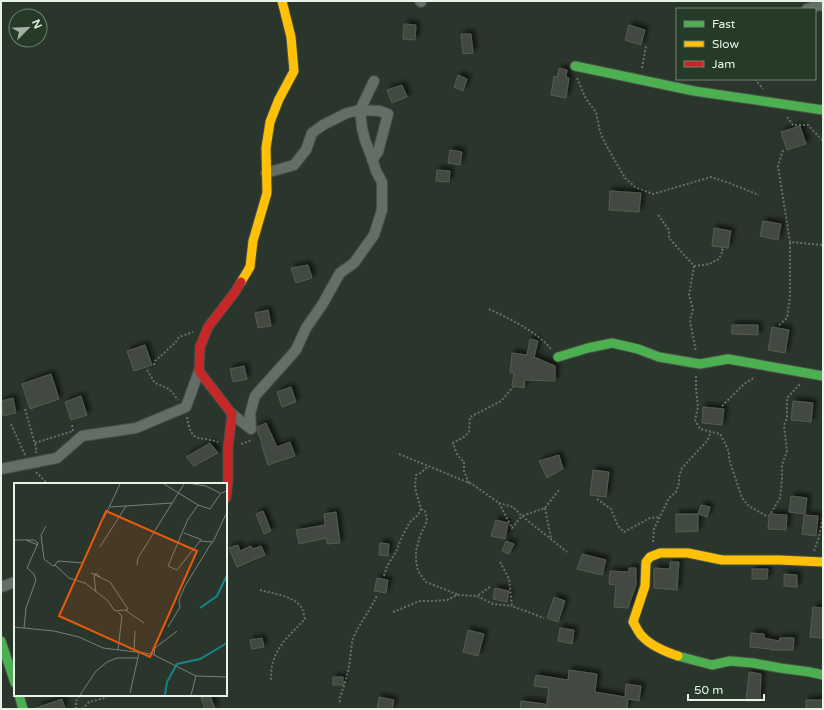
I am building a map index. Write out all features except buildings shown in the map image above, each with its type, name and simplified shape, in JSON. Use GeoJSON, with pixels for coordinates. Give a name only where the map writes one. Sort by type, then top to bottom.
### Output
{"type":"FeatureCollection","features":[{"type":"Feature","properties":{"kind":"street"},"geometry":{"type":"LineString","coordinates":[[1,469],[57,458],[82,436],[136,428],[186,407],[199,371],[200,347],[208,327],[235,292],[250,267],[253,241],[267,193],[266,148],[270,122],[279,99],[294,71],[291,37],[282,1]]}},
{"type":"Feature","properties":{"kind":"street"},"geometry":{"type":"LineString","coordinates":[[810,8],[819,5],[823,6]]}},
{"type":"Feature","properties":{"kind":"street"},"geometry":{"type":"LineString","coordinates":[[575,66],[694,91],[823,110]]}},
{"type":"Feature","properties":{"kind":"street"},"geometry":{"type":"LineString","coordinates":[[199,371],[232,414],[251,429],[250,414],[255,396],[296,350],[306,328],[322,305],[340,273],[354,263],[374,235],[382,210],[382,182],[376,171],[365,140],[360,110],[374,81]]}},
{"type":"Feature","properties":{"kind":"street"},"geometry":{"type":"LineString","coordinates":[[266,173],[294,164],[306,150],[312,133],[323,125],[347,113],[360,110],[380,111],[388,114],[378,152],[372,160]]}},
{"type":"Feature","properties":{"kind":"street"},"geometry":{"type":"LineString","coordinates":[[558,357],[612,343],[638,349],[659,357],[698,364],[728,359],[823,376]]}},
{"type":"Feature","properties":{"kind":"street"},"geometry":{"type":"LineString","coordinates":[[227,494],[232,414]]}},
{"type":"Feature","properties":{"kind":"street"},"geometry":{"type":"LineString","coordinates":[[823,562],[722,560],[688,553],[660,553],[650,557],[646,562],[645,586],[633,622],[642,636],[655,646],[666,652],[692,660],[712,665],[730,661],[752,663],[823,675]]}},
{"type":"Feature","properties":{"kind":"street"},"geometry":{"type":"LineString","coordinates":[[1,587],[14,582]]}},
{"type":"Feature","properties":{"kind":"street"},"geometry":{"type":"LineString","coordinates":[[1,641],[14,680]]}},
{"type":"Feature","properties":{"kind":"street"},"geometry":{"type":"LineString","coordinates":[[19,696],[23,709]]}},
{"type":"Feature","properties":{"kind":"path"},"geometry":{"type":"LineString","coordinates":[[640,80],[646,46]]}},
{"type":"Feature","properties":{"kind":"path"},"geometry":{"type":"LineString","coordinates":[[575,66],[577,80],[586,99],[596,112],[600,132],[606,145],[625,178],[635,187],[653,194],[711,177],[759,195]]}},
{"type":"Feature","properties":{"kind":"path"},"geometry":{"type":"LineString","coordinates":[[775,104],[793,125],[808,125],[823,141]]}},
{"type":"Feature","properties":{"kind":"path"},"geometry":{"type":"LineString","coordinates":[[779,325],[787,318],[790,297],[790,242],[778,166],[783,150]]}},
{"type":"Feature","properties":{"kind":"path"},"geometry":{"type":"LineString","coordinates":[[658,215],[669,230],[669,238],[694,266]]}},
{"type":"Feature","properties":{"kind":"path"},"geometry":{"type":"LineString","coordinates":[[790,242],[823,245]]}},
{"type":"Feature","properties":{"kind":"path"},"geometry":{"type":"LineString","coordinates":[[694,266],[709,264],[719,259],[723,250],[721,249]]}},
{"type":"Feature","properties":{"kind":"path"},"geometry":{"type":"LineString","coordinates":[[694,266],[689,295],[692,309],[690,320],[698,364],[696,388],[698,408],[695,420],[700,429],[720,434],[729,452],[729,459],[742,498],[749,506],[768,517]]}},
{"type":"Feature","properties":{"kind":"path"},"geometry":{"type":"LineString","coordinates":[[489,309],[516,323],[544,341],[558,357]]}},
{"type":"Feature","properties":{"kind":"path"},"geometry":{"type":"LineString","coordinates":[[154,365],[155,361],[175,343],[179,337],[208,327]]}},
{"type":"Feature","properties":{"kind":"path"},"geometry":{"type":"LineString","coordinates":[[722,406],[744,384],[762,373],[768,366]]}},
{"type":"Feature","properties":{"kind":"path"},"geometry":{"type":"LineString","coordinates":[[147,370],[155,383],[167,388],[186,407],[189,429],[193,435],[199,438],[207,438],[229,444],[239,444],[253,439]]}},
{"type":"Feature","properties":{"kind":"path"},"geometry":{"type":"LineString","coordinates":[[771,513],[780,498],[782,465],[787,452],[784,425],[787,418],[786,398],[800,383],[806,373]]}},
{"type":"Feature","properties":{"kind":"path"},"geometry":{"type":"LineString","coordinates":[[469,483],[464,471],[464,461],[460,460],[453,443],[464,437],[469,432],[470,417],[501,401],[513,387]]}},
{"type":"Feature","properties":{"kind":"path"},"geometry":{"type":"LineString","coordinates":[[25,409],[36,448],[36,455],[31,463]]}},
{"type":"Feature","properties":{"kind":"path"},"geometry":{"type":"LineString","coordinates":[[11,424],[27,459],[36,472],[47,483]]}},
{"type":"Feature","properties":{"kind":"path"},"geometry":{"type":"LineString","coordinates":[[35,443],[74,431],[72,425]]}},
{"type":"Feature","properties":{"kind":"path"},"geometry":{"type":"LineString","coordinates":[[652,556],[654,529],[669,498],[676,492],[682,468],[707,441],[711,432]]}},
{"type":"Feature","properties":{"kind":"path"},"geometry":{"type":"LineString","coordinates":[[399,454],[472,484],[499,504],[513,507],[567,552]]}},
{"type":"Feature","properties":{"kind":"path"},"geometry":{"type":"LineString","coordinates":[[428,466],[421,473],[416,475],[415,480],[415,488],[421,509],[425,511],[427,521],[420,536],[416,551],[416,560],[418,571],[426,582],[459,595],[477,596],[493,604],[512,606],[544,618]]}},
{"type":"Feature","properties":{"kind":"path"},"geometry":{"type":"LineString","coordinates":[[499,504],[512,528],[522,516],[545,508],[559,490]]}},
{"type":"Feature","properties":{"kind":"path"},"geometry":{"type":"LineString","coordinates":[[597,499],[611,509],[618,526],[624,532],[650,518],[660,516]]}},
{"type":"Feature","properties":{"kind":"path"},"geometry":{"type":"LineString","coordinates":[[545,508],[551,540]]}},
{"type":"Feature","properties":{"kind":"path"},"geometry":{"type":"LineString","coordinates":[[384,576],[387,566],[396,552],[407,527],[418,515],[421,509]]}},
{"type":"Feature","properties":{"kind":"path"},"geometry":{"type":"LineString","coordinates":[[811,561],[819,537],[823,517]]}},
{"type":"Feature","properties":{"kind":"path"},"geometry":{"type":"LineString","coordinates":[[500,562],[509,580],[512,606]]}},
{"type":"Feature","properties":{"kind":"path"},"geometry":{"type":"LineString","coordinates":[[477,596],[490,587]]}},
{"type":"Feature","properties":{"kind":"path"},"geometry":{"type":"LineString","coordinates":[[260,590],[278,594],[296,601],[301,607],[305,619],[288,635],[277,652],[272,662],[271,681]]}},
{"type":"Feature","properties":{"kind":"path"},"geometry":{"type":"LineString","coordinates":[[340,702],[339,699],[346,678],[353,640],[364,616],[377,595]]}},
{"type":"Feature","properties":{"kind":"path"},"geometry":{"type":"LineString","coordinates":[[393,612],[420,601],[432,602],[447,600],[459,595]]}},
{"type":"Feature","properties":{"kind":"path"},"geometry":{"type":"LineString","coordinates":[[76,709],[76,701],[79,696]]}},
{"type":"Feature","properties":{"kind":"path"},"geometry":{"type":"LineString","coordinates":[[82,709],[89,702],[108,696]]}},
{"type":"Feature","properties":{"kind":"traffic: fast"},"geometry":{"type":"LineString","coordinates":[[575,66],[694,91],[823,110]]}},
{"type":"Feature","properties":{"kind":"traffic: fast"},"geometry":{"type":"LineString","coordinates":[[558,357],[612,343],[638,349],[659,357],[700,364],[728,359],[823,376]]}},
{"type":"Feature","properties":{"kind":"traffic: fast"},"geometry":{"type":"LineString","coordinates":[[1,641],[14,680]]}},
{"type":"Feature","properties":{"kind":"traffic: fast"},"geometry":{"type":"LineString","coordinates":[[678,656],[712,665],[730,661],[753,663],[823,675]]}},
{"type":"Feature","properties":{"kind":"traffic: fast"},"geometry":{"type":"LineString","coordinates":[[19,696],[23,709]]}},
{"type":"Feature","properties":{"kind":"traffic: slow"},"geometry":{"type":"LineString","coordinates":[[241,282],[250,267],[253,241],[267,193],[266,148],[270,122],[279,99],[294,71],[291,37],[282,1]]}},
{"type":"Feature","properties":{"kind":"traffic: slow"},"geometry":{"type":"LineString","coordinates":[[678,656],[664,651],[646,640],[633,622],[645,586],[646,562],[650,557],[660,553],[688,553],[722,560],[823,562]]}},
{"type":"Feature","properties":{"kind":"traffic: jam"},"geometry":{"type":"LineString","coordinates":[[227,489],[228,448],[232,414],[199,371],[200,347],[208,327],[241,282]]}}]}
